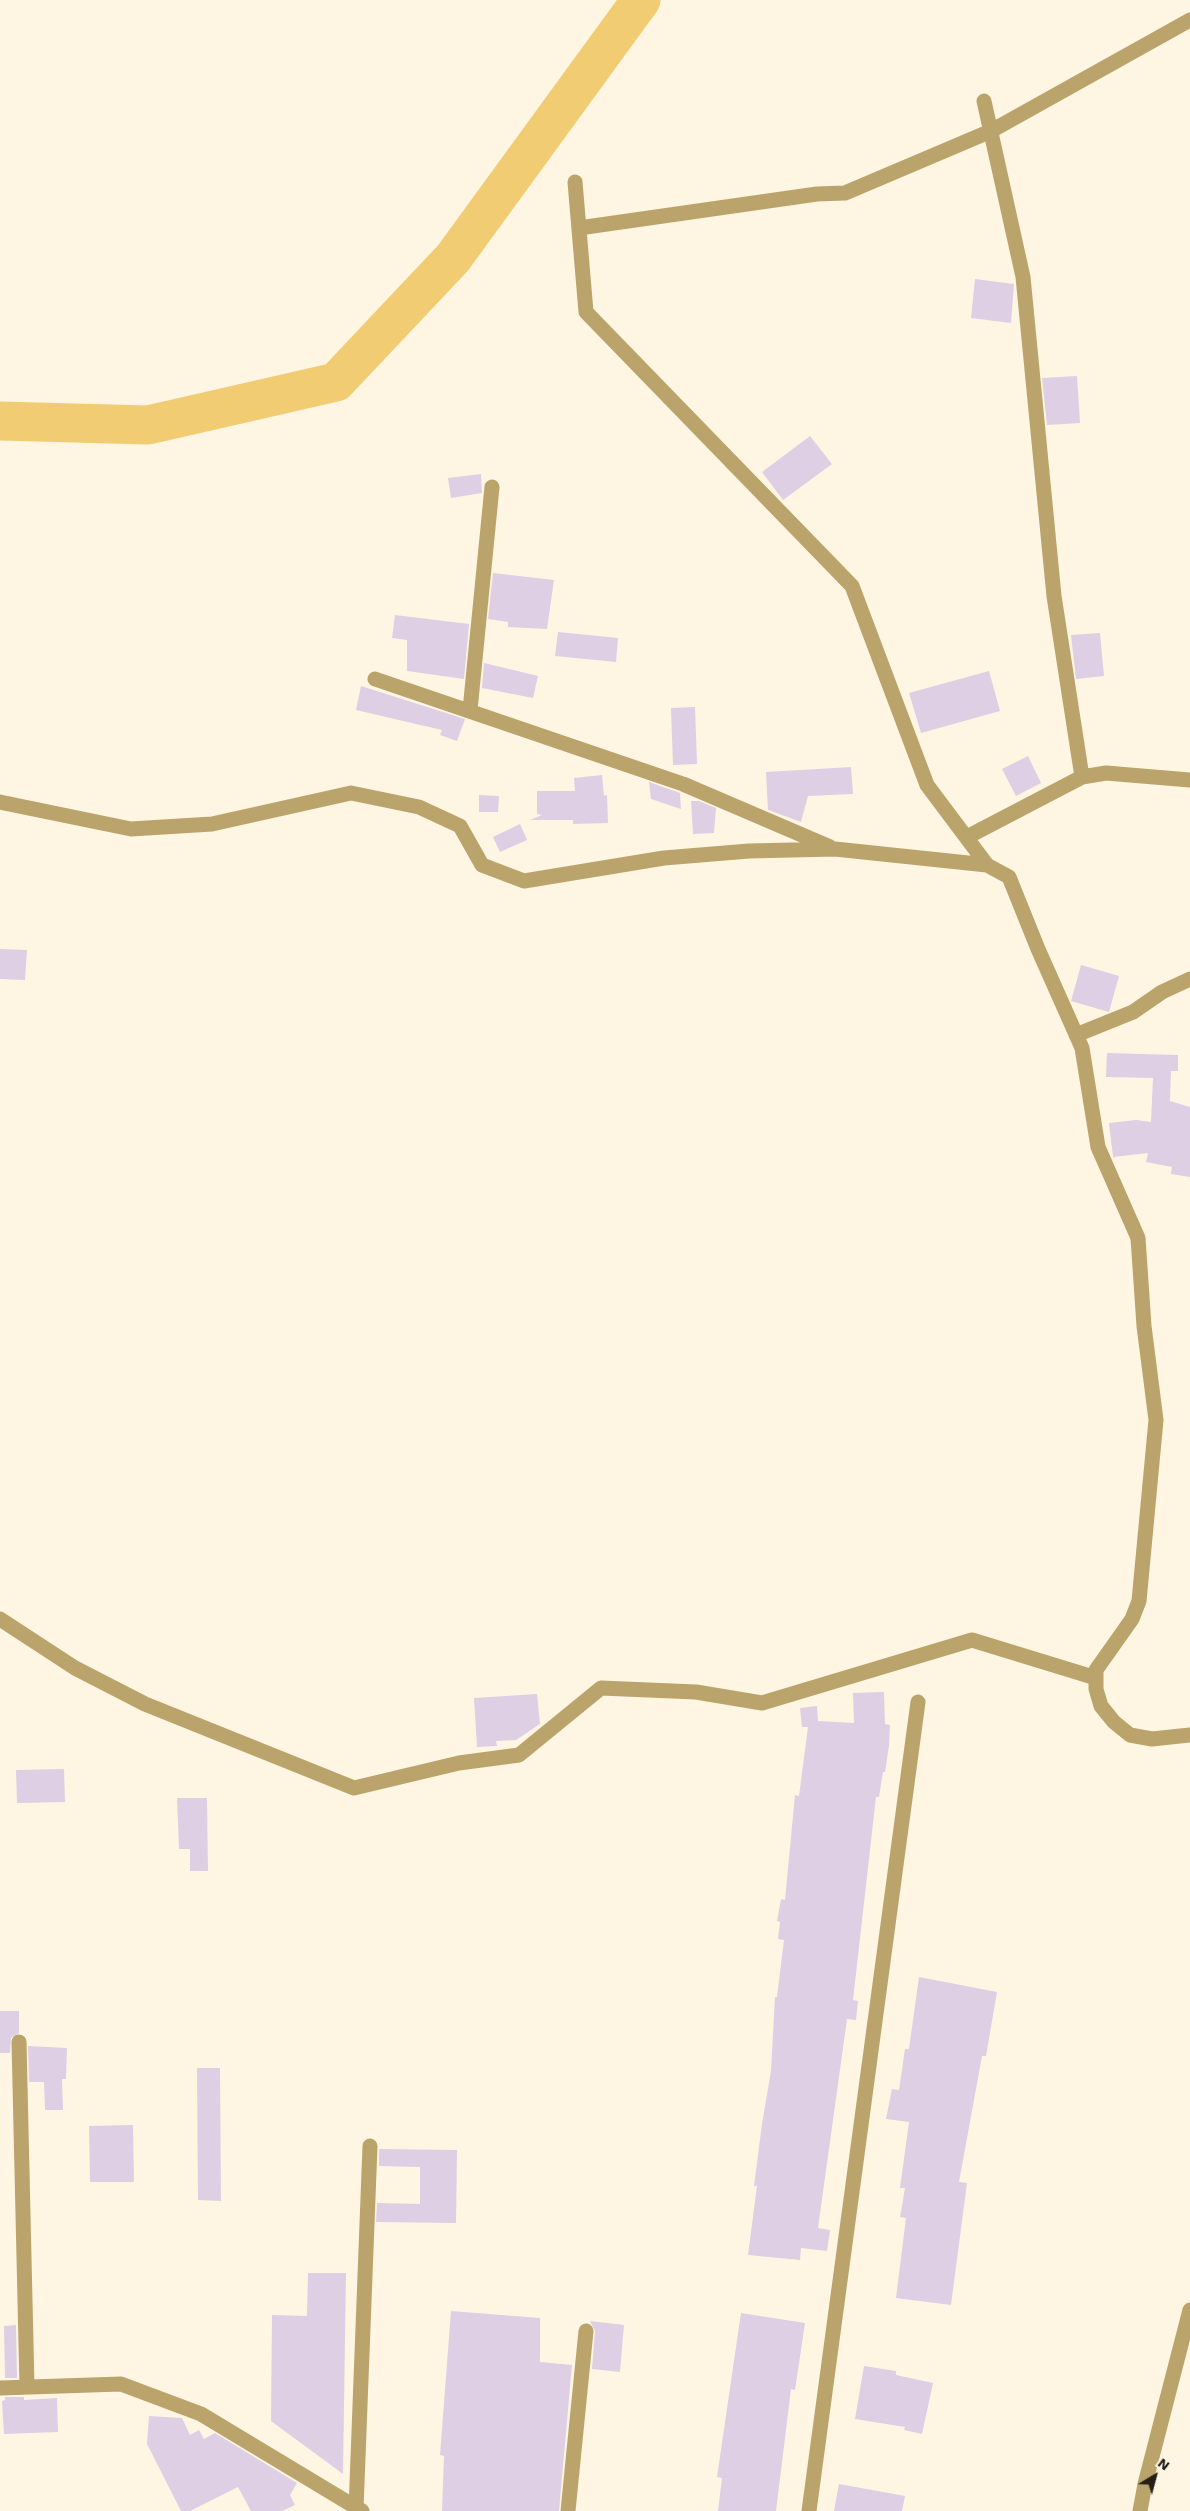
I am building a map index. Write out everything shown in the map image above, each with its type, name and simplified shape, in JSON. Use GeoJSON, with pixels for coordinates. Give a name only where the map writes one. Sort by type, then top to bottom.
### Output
{"type":"FeatureCollection","features":[{"type":"Feature","properties":{"kind":"street"},"geometry":{"type":"LineString","coordinates":[[579,228],[817,194],[845,192],[991,131],[1190,20]]}},
{"type":"Feature","properties":{"kind":"street"},"geometry":{"type":"LineString","coordinates":[[984,101],[1023,277],[1054,596],[1082,777]]}},
{"type":"Feature","properties":{"kind":"street"},"geometry":{"type":"LineString","coordinates":[[575,182],[586,312],[852,586],[927,785],[987,865]]}},
{"type":"Feature","properties":{"kind":"street"},"geometry":{"type":"LineString","coordinates":[[470,710],[492,487]]}},
{"type":"Feature","properties":{"kind":"street"},"geometry":{"type":"LineString","coordinates":[[375,679],[683,784],[835,849]]}},
{"type":"Feature","properties":{"kind":"street"},"geometry":{"type":"LineString","coordinates":[[967,837],[1082,777],[1106,773],[1190,780]]}},
{"type":"Feature","properties":{"kind":"street"},"geometry":{"type":"LineString","coordinates":[[0,802],[131,829],[212,824],[351,793],[419,807],[460,826],[482,865],[524,881],[664,858],[749,851],[835,849],[987,865],[1010,877],[1038,949],[1082,1048],[1098,1148],[1138,1238],[1144,1326],[1156,1420],[1140,1601],[1132,1619],[1096,1670],[1096,1689],[1101,1706],[1114,1722],[1130,1734],[1152,1739],[1190,1735]]}},
{"type":"Feature","properties":{"kind":"street"},"geometry":{"type":"LineString","coordinates":[[1076,1035],[1133,1012],[1162,992],[1190,980]]}},
{"type":"Feature","properties":{"kind":"street"},"geometry":{"type":"LineString","coordinates":[[0,1619],[75,1668],[145,1704],[354,1788],[459,1763],[519,1755],[601,1688],[696,1692],[762,1703],[972,1640],[1096,1678]]}},
{"type":"Feature","properties":{"kind":"street"},"geometry":{"type":"LineString","coordinates":[[809,2511],[918,1702]]}},
{"type":"Feature","properties":{"kind":"street"},"geometry":{"type":"LineString","coordinates":[[20,2042],[27,2387]]}},
{"type":"Feature","properties":{"kind":"street"},"geometry":{"type":"LineString","coordinates":[[359,2510],[370,2146]]}},
{"type":"Feature","properties":{"kind":"street"},"geometry":{"type":"LineString","coordinates":[[1140,2511],[1145,2484],[1190,2310]]}},
{"type":"Feature","properties":{"kind":"street"},"geometry":{"type":"LineString","coordinates":[[568,2511],[586,2331]]}},
{"type":"Feature","properties":{"kind":"street"},"geometry":{"type":"LineString","coordinates":[[0,2388],[121,2384],[201,2414],[359,2510]]}},
{"type":"Feature","properties":{"kind":"building"},"geometry":{"type":"Polygon","coordinates":[[[975,279],[1014,284],[1011,323],[971,318],[975,279]]]}},
{"type":"Feature","properties":{"kind":"building"},"geometry":{"type":"Polygon","coordinates":[[[1077,376],[1080,423],[1047,425],[1042,378],[1077,376]]]}},
{"type":"Feature","properties":{"kind":"building"},"geometry":{"type":"Polygon","coordinates":[[[810,436],[832,464],[783,500],[762,472],[810,436]]]}},
{"type":"Feature","properties":{"kind":"building"},"geometry":{"type":"Polygon","coordinates":[[[481,474],[482,493],[451,498],[448,478],[481,474]]]}},
{"type":"Feature","properties":{"kind":"building"},"geometry":{"type":"Polygon","coordinates":[[[493,573],[554,580],[547,629],[508,627],[508,622],[488,619],[493,573]]]}},
{"type":"Feature","properties":{"kind":"building"},"geometry":{"type":"Polygon","coordinates":[[[395,615],[469,624],[464,679],[407,671],[407,640],[392,638],[395,615]]]}},
{"type":"Feature","properties":{"kind":"building"},"geometry":{"type":"Polygon","coordinates":[[[558,632],[618,638],[616,662],[555,656],[558,632]]]}},
{"type":"Feature","properties":{"kind":"building"},"geometry":{"type":"Polygon","coordinates":[[[1100,633],[1104,676],[1076,679],[1071,635],[1100,633]]]}},
{"type":"Feature","properties":{"kind":"building"},"geometry":{"type":"Polygon","coordinates":[[[484,663],[538,676],[533,698],[482,688],[484,663]]]}},
{"type":"Feature","properties":{"kind":"building"},"geometry":{"type":"Polygon","coordinates":[[[989,671],[1000,711],[921,733],[909,693],[989,671]]]}},
{"type":"Feature","properties":{"kind":"building"},"geometry":{"type":"Polygon","coordinates":[[[361,686],[465,719],[457,741],[440,735],[442,730],[356,710],[361,686]]]}},
{"type":"Feature","properties":{"kind":"building"},"geometry":{"type":"Polygon","coordinates":[[[695,707],[697,764],[673,765],[671,708],[695,707]]]}},
{"type":"Feature","properties":{"kind":"building"},"geometry":{"type":"Polygon","coordinates":[[[1028,756],[1041,783],[1016,796],[1002,769],[1028,756]]]}},
{"type":"Feature","properties":{"kind":"building"},"geometry":{"type":"Polygon","coordinates":[[[851,767],[853,794],[808,796],[801,822],[768,810],[766,772],[851,767]]]}},
{"type":"Feature","properties":{"kind":"building"},"geometry":{"type":"Polygon","coordinates":[[[602,775],[604,796],[607,795],[608,823],[573,824],[573,820],[530,820],[542,815],[537,814],[537,791],[575,791],[574,778],[602,775]]]}},
{"type":"Feature","properties":{"kind":"building"},"geometry":{"type":"Polygon","coordinates":[[[649,782],[680,793],[681,809],[651,799],[649,782]]]}},
{"type":"Feature","properties":{"kind":"building"},"geometry":{"type":"Polygon","coordinates":[[[479,795],[499,796],[498,812],[479,812],[479,795]]]}},
{"type":"Feature","properties":{"kind":"building"},"geometry":{"type":"Polygon","coordinates":[[[691,801],[699,801],[716,808],[714,833],[693,834],[691,801]]]}},
{"type":"Feature","properties":{"kind":"building"},"geometry":{"type":"Polygon","coordinates":[[[520,824],[527,840],[500,852],[493,837],[520,824]]]}},
{"type":"Feature","properties":{"kind":"building"},"geometry":{"type":"Polygon","coordinates":[[[0,949],[27,950],[25,980],[0,979],[0,949]]]}},
{"type":"Feature","properties":{"kind":"building"},"geometry":{"type":"Polygon","coordinates":[[[1081,965],[1119,976],[1109,1012],[1071,1001],[1081,965]]]}},
{"type":"Feature","properties":{"kind":"building"},"geometry":{"type":"Polygon","coordinates":[[[1107,1053],[1178,1055],[1178,1071],[1171,1071],[1170,1101],[1190,1107],[1190,1177],[1171,1174],[1172,1167],[1146,1162],[1148,1153],[1113,1157],[1109,1123],[1136,1120],[1151,1122],[1153,1078],[1106,1077],[1107,1053]]]}},
{"type":"Feature","properties":{"kind":"building"},"geometry":{"type":"Polygon","coordinates":[[[884,1692],[885,1724],[890,1725],[889,1746],[879,1797],[876,1797],[853,2000],[858,2001],[856,2020],[847,2019],[818,2228],[830,2230],[827,2251],[801,2248],[800,2260],[748,2255],[757,2186],[754,2186],[771,2071],[775,1997],[777,1997],[784,1940],[778,1939],[780,1922],[777,1921],[781,1899],[785,1900],[795,1795],[799,1796],[808,1727],[802,1727],[800,1708],[817,1706],[818,1721],[854,1723],[853,1693],[884,1692]]]}},
{"type":"Feature","properties":{"kind":"building"},"geometry":{"type":"Polygon","coordinates":[[[537,1694],[540,1724],[516,1740],[496,1741],[497,1746],[477,1747],[474,1698],[537,1694]]]}},
{"type":"Feature","properties":{"kind":"building"},"geometry":{"type":"Polygon","coordinates":[[[64,1769],[65,1802],[17,1803],[16,1770],[64,1769]]]}},
{"type":"Feature","properties":{"kind":"building"},"geometry":{"type":"Polygon","coordinates":[[[177,1798],[207,1798],[208,1871],[190,1871],[190,1849],[179,1849],[177,1798]]]}},
{"type":"Feature","properties":{"kind":"building"},"geometry":{"type":"Polygon","coordinates":[[[919,1977],[997,1992],[986,2056],[982,2056],[959,2182],[967,2183],[951,2305],[896,2298],[906,2218],[900,2217],[905,2188],[900,2188],[909,2122],[886,2119],[892,2089],[899,2090],[905,2049],[909,2049],[919,1977]]]}},
{"type":"Feature","properties":{"kind":"building"},"geometry":{"type":"Polygon","coordinates":[[[0,2011],[19,2011],[19,2033],[11,2038],[10,2053],[0,2053],[0,2011]]]}},
{"type":"Feature","properties":{"kind":"building"},"geometry":{"type":"Polygon","coordinates":[[[28,2046],[67,2048],[66,2079],[62,2079],[63,2110],[45,2110],[44,2082],[29,2082],[28,2046]]]}},
{"type":"Feature","properties":{"kind":"building"},"geometry":{"type":"Polygon","coordinates":[[[197,2068],[220,2068],[221,2201],[198,2200],[197,2068]]]}},
{"type":"Feature","properties":{"kind":"building"},"geometry":{"type":"Polygon","coordinates":[[[133,2125],[134,2182],[90,2182],[89,2126],[133,2125]]]}},
{"type":"Feature","properties":{"kind":"building"},"geometry":{"type":"Polygon","coordinates":[[[379,2149],[457,2150],[456,2223],[376,2222],[377,2203],[420,2204],[420,2167],[379,2166],[379,2149]]]}},
{"type":"Feature","properties":{"kind":"building"},"geometry":{"type":"Polygon","coordinates":[[[308,2273],[346,2273],[343,2474],[271,2421],[272,2315],[307,2316],[308,2273]]]}},
{"type":"Feature","properties":{"kind":"building"},"geometry":{"type":"Polygon","coordinates":[[[451,2311],[540,2318],[540,2362],[572,2365],[559,2511],[442,2511],[444,2456],[440,2455],[451,2311]]]}},
{"type":"Feature","properties":{"kind":"building"},"geometry":{"type":"Polygon","coordinates":[[[741,2313],[805,2323],[795,2390],[791,2389],[776,2511],[718,2511],[722,2478],[717,2477],[741,2313]]]}},
{"type":"Feature","properties":{"kind":"building"},"geometry":{"type":"Polygon","coordinates":[[[590,2321],[624,2325],[620,2372],[592,2369],[595,2331],[590,2321]]]}},
{"type":"Feature","properties":{"kind":"building"},"geometry":{"type":"Polygon","coordinates":[[[16,2325],[17,2378],[5,2378],[4,2326],[16,2325]]]}},
{"type":"Feature","properties":{"kind":"building"},"geometry":{"type":"Polygon","coordinates":[[[864,2366],[896,2371],[896,2375],[933,2383],[922,2434],[904,2430],[905,2427],[855,2419],[864,2366]]]}},
{"type":"Feature","properties":{"kind":"building"},"geometry":{"type":"Polygon","coordinates":[[[5,2397],[24,2397],[24,2400],[57,2398],[58,2432],[4,2434],[2,2401],[5,2400],[5,2397]]]}},
{"type":"Feature","properties":{"kind":"building"},"geometry":{"type":"Polygon","coordinates":[[[149,2416],[182,2418],[190,2435],[199,2430],[204,2439],[215,2433],[297,2483],[290,2495],[295,2505],[282,2511],[251,2511],[238,2487],[190,2511],[181,2511],[147,2444],[149,2416]]]}},
{"type":"Feature","properties":{"kind":"building"},"geometry":{"type":"Polygon","coordinates":[[[839,2484],[905,2496],[902,2511],[834,2511],[839,2484]]]}},
{"type":"Feature","properties":{"kind":"waterway"},"geometry":{"type":"LineString","coordinates":[[0,421],[148,425],[336,382],[453,258],[641,0]]}}]}
